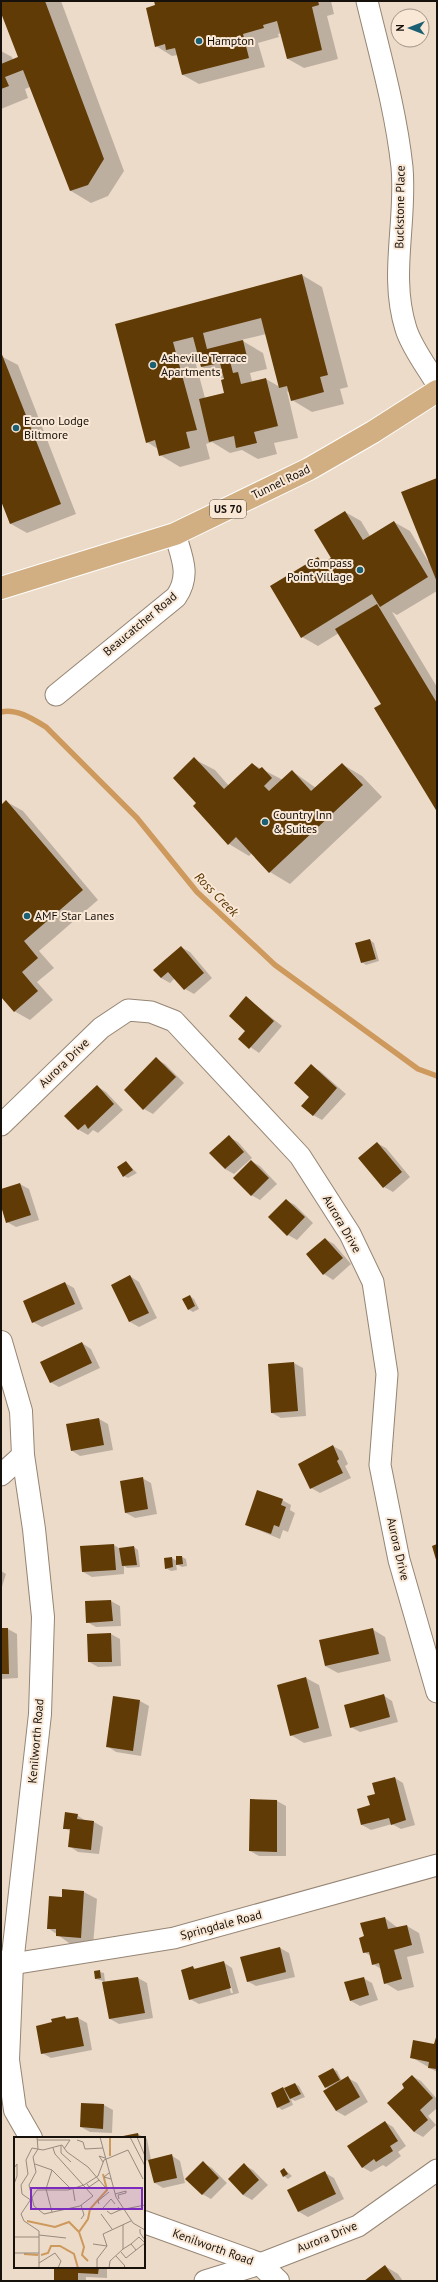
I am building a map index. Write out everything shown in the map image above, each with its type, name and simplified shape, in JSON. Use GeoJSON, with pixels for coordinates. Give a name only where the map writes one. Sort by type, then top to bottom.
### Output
{"type":"FeatureCollection","features":[{"type":"Feature","properties":{"kind":"main road","name":"Tunnel Road"},"geometry":{"type":"LineString","coordinates":[[1,588],[175,534],[309,469],[373,432],[437,391]]}},
{"type":"Feature","properties":{"kind":"street","name":"Buckstone Place"},"geometry":{"type":"LineString","coordinates":[[367,1],[386,80],[402,167],[402,208],[398,279],[401,309],[406,330],[437,384]]}},
{"type":"Feature","properties":{"kind":"street","name":"Beaucatcher Road"},"geometry":{"type":"LineString","coordinates":[[56,695],[176,596],[183,586],[184,573],[175,534]]}},
{"type":"Feature","properties":{"kind":"street","name":"Aurora Drive"},"geometry":{"type":"LineString","coordinates":[[1,1125],[101,1028],[128,1010],[151,1012],[174,1022],[300,1156],[350,1234],[373,1282],[387,1374],[380,1465],[399,1560],[437,1692]]}},
{"type":"Feature","properties":{"kind":"street","name":"Kenilworth Road"},"geometry":{"type":"LineString","coordinates":[[1,1342],[21,1411],[23,1454],[34,1529],[43,1617],[40,1714],[7,1962],[8,2060],[15,2110],[30,2137]]}},
{"type":"Feature","properties":{"kind":"street"},"geometry":{"type":"LineString","coordinates":[[1,1476],[23,1454]]}},
{"type":"Feature","properties":{"kind":"street","name":"Springdale Road"},"geometry":{"type":"LineString","coordinates":[[7,1962],[174,1938],[437,1865]]}},
{"type":"Feature","properties":{"kind":"street","name":"Aurora Drive"},"geometry":{"type":"LineString","coordinates":[[205,2281],[257,2273],[358,2226],[437,2170]]}},
{"type":"Feature","properties":{"kind":"street","name":"Kenilworth Road"},"geometry":{"type":"LineString","coordinates":[[145,2222],[278,2281]]}},
{"type":"Feature","properties":{"kind":"building"},"geometry":{"type":"Polygon","coordinates":[[[1,1],[45,1],[104,159],[88,185],[70,191],[23,70],[5,77],[9,86],[1,89],[1,64],[18,57],[1,13],[1,1]]]}},
{"type":"Feature","properties":{"kind":"building","name":"Hampton"},"geometry":{"type":"Polygon","coordinates":[[[154,1],[318,1],[319,5],[312,7],[322,50],[287,59],[277,21],[263,25],[264,28],[243,34],[249,58],[182,75],[175,48],[166,50],[165,44],[155,47],[146,8],[155,5],[154,1]]]}},
{"type":"Feature","properties":{"kind":"building","name":"Asheville Terrace Apartments"},"geometry":{"type":"Polygon","coordinates":[[[302,274],[328,375],[320,377],[324,392],[291,401],[287,386],[279,388],[261,318],[203,333],[207,349],[243,340],[247,357],[230,361],[233,373],[238,372],[241,384],[266,378],[278,426],[254,432],[257,443],[236,448],[234,436],[209,442],[199,399],[224,393],[221,380],[224,379],[220,363],[201,367],[193,337],[173,342],[197,430],[186,432],[190,448],[159,456],[155,440],[146,443],[115,324],[302,274]]]}},
{"type":"Feature","properties":{"kind":"building","name":"Econo Lodge Biltmore"},"geometry":{"type":"Polygon","coordinates":[[[1,352],[61,504],[10,524],[1,501],[1,352]]]}},
{"type":"Feature","properties":{"kind":"building"},"geometry":{"type":"Polygon","coordinates":[[[437,478],[437,582],[401,492],[437,478]]]}},
{"type":"Feature","properties":{"kind":"building","name":"Compass Point Village"},"geometry":{"type":"Polygon","coordinates":[[[345,511],[363,540],[394,521],[428,577],[380,607],[372,594],[301,638],[270,586],[318,557],[322,563],[331,558],[314,530],[345,511]]]}},
{"type":"Feature","properties":{"kind":"building","name":"Compass Point Village"},"geometry":{"type":"Polygon","coordinates":[[[377,604],[437,703],[436,810],[374,708],[381,704],[335,629],[377,604]]]}},
{"type":"Feature","properties":{"kind":"building","name":"Country Inn & Suites"},"geometry":{"type":"Polygon","coordinates":[[[194,757],[224,789],[252,763],[259,769],[262,767],[272,778],[264,786],[269,791],[292,770],[311,791],[342,763],[363,785],[269,873],[236,837],[228,845],[193,806],[196,803],[173,778],[194,757]]]}},
{"type":"Feature","properties":{"kind":"building","name":"AMF Star Lanes"},"geometry":{"type":"Polygon","coordinates":[[[6,800],[83,890],[24,941],[38,958],[22,972],[38,991],[14,1012],[1,997],[1,805],[6,800]]]}},
{"type":"Feature","properties":{"kind":"building"},"geometry":{"type":"Polygon","coordinates":[[[370,939],[376,959],[361,963],[355,943],[370,939]]]}},
{"type":"Feature","properties":{"kind":"building"},"geometry":{"type":"Polygon","coordinates":[[[181,946],[204,973],[184,990],[168,972],[161,978],[153,970],[181,946]]]}},
{"type":"Feature","properties":{"kind":"building"},"geometry":{"type":"Polygon","coordinates":[[[246,996],[274,1021],[249,1049],[238,1039],[245,1031],[229,1016],[246,996]]]}},
{"type":"Feature","properties":{"kind":"building"},"geometry":{"type":"Polygon","coordinates":[[[156,1057],[176,1077],[143,1110],[124,1090],[156,1057]]]}},
{"type":"Feature","properties":{"kind":"building"},"geometry":{"type":"Polygon","coordinates":[[[311,1064],[337,1088],[313,1116],[301,1106],[309,1097],[294,1083],[311,1064]]]}},
{"type":"Feature","properties":{"kind":"building"},"geometry":{"type":"Polygon","coordinates":[[[97,1085],[114,1104],[88,1129],[85,1124],[78,1130],[64,1116],[97,1085]]]}},
{"type":"Feature","properties":{"kind":"building"},"geometry":{"type":"Polygon","coordinates":[[[229,1135],[244,1152],[225,1169],[209,1153],[229,1135]]]}},
{"type":"Feature","properties":{"kind":"building"},"geometry":{"type":"Polygon","coordinates":[[[377,1142],[402,1172],[383,1188],[358,1158],[377,1142]]]}},
{"type":"Feature","properties":{"kind":"building"},"geometry":{"type":"Polygon","coordinates":[[[251,1160],[269,1178],[251,1196],[233,1178],[251,1160]]]}},
{"type":"Feature","properties":{"kind":"building"},"geometry":{"type":"Polygon","coordinates":[[[126,1161],[133,1170],[123,1177],[117,1167],[126,1161]]]}},
{"type":"Feature","properties":{"kind":"building"},"geometry":{"type":"Polygon","coordinates":[[[20,1183],[31,1215],[6,1223],[1,1206],[1,1189],[20,1183]]]}},
{"type":"Feature","properties":{"kind":"building"},"geometry":{"type":"Polygon","coordinates":[[[286,1199],[305,1217],[287,1236],[268,1217],[286,1199]]]}},
{"type":"Feature","properties":{"kind":"building"},"geometry":{"type":"Polygon","coordinates":[[[325,1238],[343,1258],[323,1275],[306,1254],[325,1238]]]}},
{"type":"Feature","properties":{"kind":"building"},"geometry":{"type":"Polygon","coordinates":[[[130,1275],[149,1313],[129,1322],[111,1285],[130,1275]]]}},
{"type":"Feature","properties":{"kind":"building"},"geometry":{"type":"Polygon","coordinates":[[[65,1282],[75,1304],[32,1323],[23,1301],[65,1282]]]}},
{"type":"Feature","properties":{"kind":"building"},"geometry":{"type":"Polygon","coordinates":[[[190,1295],[195,1306],[188,1310],[182,1299],[190,1295]]]}},
{"type":"Feature","properties":{"kind":"building"},"geometry":{"type":"Polygon","coordinates":[[[82,1342],[92,1363],[50,1383],[40,1362],[82,1342]]]}},
{"type":"Feature","properties":{"kind":"building"},"geometry":{"type":"Polygon","coordinates":[[[294,1362],[298,1411],[271,1413],[268,1364],[294,1362]]]}},
{"type":"Feature","properties":{"kind":"building"},"geometry":{"type":"Polygon","coordinates":[[[99,1418],[104,1445],[71,1451],[66,1424],[99,1418]]]}},
{"type":"Feature","properties":{"kind":"building"},"geometry":{"type":"Polygon","coordinates":[[[333,1445],[339,1459],[337,1461],[343,1473],[310,1489],[298,1464],[333,1445]]]}},
{"type":"Feature","properties":{"kind":"building"},"geometry":{"type":"Polygon","coordinates":[[[143,1477],[148,1509],[125,1513],[120,1481],[143,1477]]]}},
{"type":"Feature","properties":{"kind":"building"},"geometry":{"type":"Polygon","coordinates":[[[257,1490],[283,1499],[281,1505],[286,1507],[279,1527],[274,1525],[271,1534],[245,1525],[257,1490]]]}},
{"type":"Feature","properties":{"kind":"building"},"geometry":{"type":"Polygon","coordinates":[[[114,1544],[116,1570],[82,1572],[80,1546],[114,1544]]]}},
{"type":"Feature","properties":{"kind":"building"},"geometry":{"type":"Polygon","coordinates":[[[437,1544],[437,1563],[432,1546],[437,1544]]]}},
{"type":"Feature","properties":{"kind":"building"},"geometry":{"type":"Polygon","coordinates":[[[134,1546],[137,1565],[122,1566],[119,1548],[134,1546]]]}},
{"type":"Feature","properties":{"kind":"building"},"geometry":{"type":"Polygon","coordinates":[[[176,1556],[182,1556],[183,1564],[176,1565],[176,1556]]]}},
{"type":"Feature","properties":{"kind":"building"},"geometry":{"type":"Polygon","coordinates":[[[172,1557],[173,1567],[165,1569],[164,1558],[172,1557]]]}},
{"type":"Feature","properties":{"kind":"building"},"geometry":{"type":"Polygon","coordinates":[[[111,1600],[113,1621],[86,1623],[85,1601],[111,1600]]]}},
{"type":"Feature","properties":{"kind":"building"},"geometry":{"type":"Polygon","coordinates":[[[1,1628],[8,1628],[9,1674],[1,1674],[1,1628]]]}},
{"type":"Feature","properties":{"kind":"building"},"geometry":{"type":"Polygon","coordinates":[[[373,1628],[379,1654],[325,1666],[319,1640],[373,1628]]]}},
{"type":"Feature","properties":{"kind":"building"},"geometry":{"type":"Polygon","coordinates":[[[111,1633],[112,1662],[88,1662],[87,1634],[111,1633]]]}},
{"type":"Feature","properties":{"kind":"building"},"geometry":{"type":"Polygon","coordinates":[[[306,1677],[319,1728],[290,1736],[277,1685],[306,1677]]]}},
{"type":"Feature","properties":{"kind":"building"},"geometry":{"type":"Polygon","coordinates":[[[384,1694],[390,1717],[350,1728],[344,1705],[384,1694]]]}},
{"type":"Feature","properties":{"kind":"building"},"geometry":{"type":"Polygon","coordinates":[[[113,1696],[140,1700],[133,1751],[106,1747],[113,1696]]]}},
{"type":"Feature","properties":{"kind":"building"},"geometry":{"type":"Polygon","coordinates":[[[395,1777],[406,1820],[391,1825],[389,1818],[361,1825],[357,1809],[370,1805],[367,1796],[375,1794],[372,1783],[395,1777]]]}},
{"type":"Feature","properties":{"kind":"building"},"geometry":{"type":"Polygon","coordinates":[[[250,1799],[277,1800],[277,1852],[249,1851],[250,1799]]]}},
{"type":"Feature","properties":{"kind":"building"},"geometry":{"type":"Polygon","coordinates":[[[65,1812],[78,1814],[77,1819],[94,1821],[91,1850],[68,1847],[70,1829],[63,1829],[65,1812]]]}},
{"type":"Feature","properties":{"kind":"building"},"geometry":{"type":"Polygon","coordinates":[[[62,1889],[84,1891],[81,1938],[56,1936],[56,1929],[47,1929],[49,1896],[62,1897],[62,1889]]]}},
{"type":"Feature","properties":{"kind":"building"},"geometry":{"type":"Polygon","coordinates":[[[385,1917],[388,1929],[407,1925],[412,1945],[394,1950],[402,1979],[384,1984],[379,1963],[372,1965],[369,1952],[363,1953],[359,1938],[364,1936],[360,1923],[385,1917]]]}},
{"type":"Feature","properties":{"kind":"building"},"geometry":{"type":"Polygon","coordinates":[[[280,1947],[286,1972],[247,1982],[240,1957],[280,1947]]]}},
{"type":"Feature","properties":{"kind":"building"},"geometry":{"type":"Polygon","coordinates":[[[224,1961],[231,1988],[189,2000],[181,1970],[193,1966],[194,1969],[224,1961]]]}},
{"type":"Feature","properties":{"kind":"building"},"geometry":{"type":"Polygon","coordinates":[[[100,1970],[101,1978],[95,1979],[94,1971],[100,1970]]]}},
{"type":"Feature","properties":{"kind":"building"},"geometry":{"type":"Polygon","coordinates":[[[138,1977],[145,2013],[109,2019],[102,1982],[138,1977]]]}},
{"type":"Feature","properties":{"kind":"building"},"geometry":{"type":"Polygon","coordinates":[[[364,1977],[369,1995],[350,2001],[344,1982],[364,1977]]]}},
{"type":"Feature","properties":{"kind":"building"},"geometry":{"type":"Polygon","coordinates":[[[65,2016],[66,2019],[78,2017],[84,2046],[41,2054],[36,2026],[52,2022],[51,2019],[65,2016]]]}},
{"type":"Feature","properties":{"kind":"building"},"geometry":{"type":"Polygon","coordinates":[[[437,2034],[437,2069],[428,2068],[429,2062],[410,2058],[413,2040],[434,2044],[437,2034]]]}},
{"type":"Feature","properties":{"kind":"building"},"geometry":{"type":"Polygon","coordinates":[[[333,2068],[340,2080],[325,2088],[318,2076],[333,2068]]]}},
{"type":"Feature","properties":{"kind":"building"},"geometry":{"type":"Polygon","coordinates":[[[412,2075],[433,2098],[420,2110],[428,2120],[414,2132],[387,2103],[404,2088],[402,2084],[412,2075]]]}},
{"type":"Feature","properties":{"kind":"building"},"geometry":{"type":"Polygon","coordinates":[[[348,2076],[360,2097],[336,2111],[323,2091],[348,2076]]]}},
{"type":"Feature","properties":{"kind":"building"},"geometry":{"type":"Polygon","coordinates":[[[295,2083],[301,2094],[290,2099],[284,2088],[295,2083]]]}},
{"type":"Feature","properties":{"kind":"building"},"geometry":{"type":"Polygon","coordinates":[[[283,2087],[290,2102],[277,2108],[271,2093],[283,2087]]]}},
{"type":"Feature","properties":{"kind":"building"},"geometry":{"type":"Polygon","coordinates":[[[81,2103],[104,2104],[103,2129],[80,2127],[81,2103]]]}},
{"type":"Feature","properties":{"kind":"building"},"geometry":{"type":"Polygon","coordinates":[[[385,2121],[398,2141],[390,2146],[393,2151],[376,2162],[374,2159],[362,2168],[347,2146],[385,2121]]]}},
{"type":"Feature","properties":{"kind":"building"},"geometry":{"type":"Polygon","coordinates":[[[138,2133],[139,2137],[118,2137],[138,2133]]]}},
{"type":"Feature","properties":{"kind":"building"},"geometry":{"type":"Polygon","coordinates":[[[172,2154],[177,2178],[154,2183],[148,2160],[172,2154]]]}},
{"type":"Feature","properties":{"kind":"building"},"geometry":{"type":"Polygon","coordinates":[[[203,2161],[219,2178],[202,2195],[185,2179],[203,2161]]]}},
{"type":"Feature","properties":{"kind":"building"},"geometry":{"type":"Polygon","coordinates":[[[244,2163],[259,2180],[243,2195],[228,2179],[244,2163]]]}},
{"type":"Feature","properties":{"kind":"building"},"geometry":{"type":"Polygon","coordinates":[[[284,2168],[288,2174],[283,2177],[280,2171],[284,2168]]]}},
{"type":"Feature","properties":{"kind":"building"},"geometry":{"type":"Polygon","coordinates":[[[325,2171],[336,2194],[298,2212],[287,2190],[325,2171]]]}},
{"type":"Feature","properties":{"kind":"building"},"geometry":{"type":"Polygon","coordinates":[[[385,2265],[396,2281],[364,2281],[385,2265]]]}},
{"type":"Feature","properties":{"kind":"building"},"geometry":{"type":"Polygon","coordinates":[[[54,2268],[99,2268],[98,2274],[78,2273],[78,2281],[54,2281],[54,2268]]]}},
{"type":"Feature","properties":{"kind":"waterway","name":"Ross Creek"},"geometry":{"type":"LineString","coordinates":[[1,712],[7,711],[18,713],[46,727],[137,818],[197,892],[275,965],[418,1069],[437,1076]]}},
{"type":"Feature","properties":{"kind":"place","name":"Hampton"},"geometry":{"type":"Point","coordinates":[199,41]}},
{"type":"Feature","properties":{"kind":"place","name":"Asheville Terrace Apartments"},"geometry":{"type":"Point","coordinates":[153,365]}},
{"type":"Feature","properties":{"kind":"place","name":"Econo Lodge Biltmore"},"geometry":{"type":"Point","coordinates":[16,428]}},
{"type":"Feature","properties":{"kind":"place","name":"Compass Point Village"},"geometry":{"type":"Point","coordinates":[360,570]}},
{"type":"Feature","properties":{"kind":"place","name":"Country Inn & Suites"},"geometry":{"type":"Point","coordinates":[265,822]}},
{"type":"Feature","properties":{"kind":"place","name":"AMF Star Lanes"},"geometry":{"type":"Point","coordinates":[27,916]}}]}
